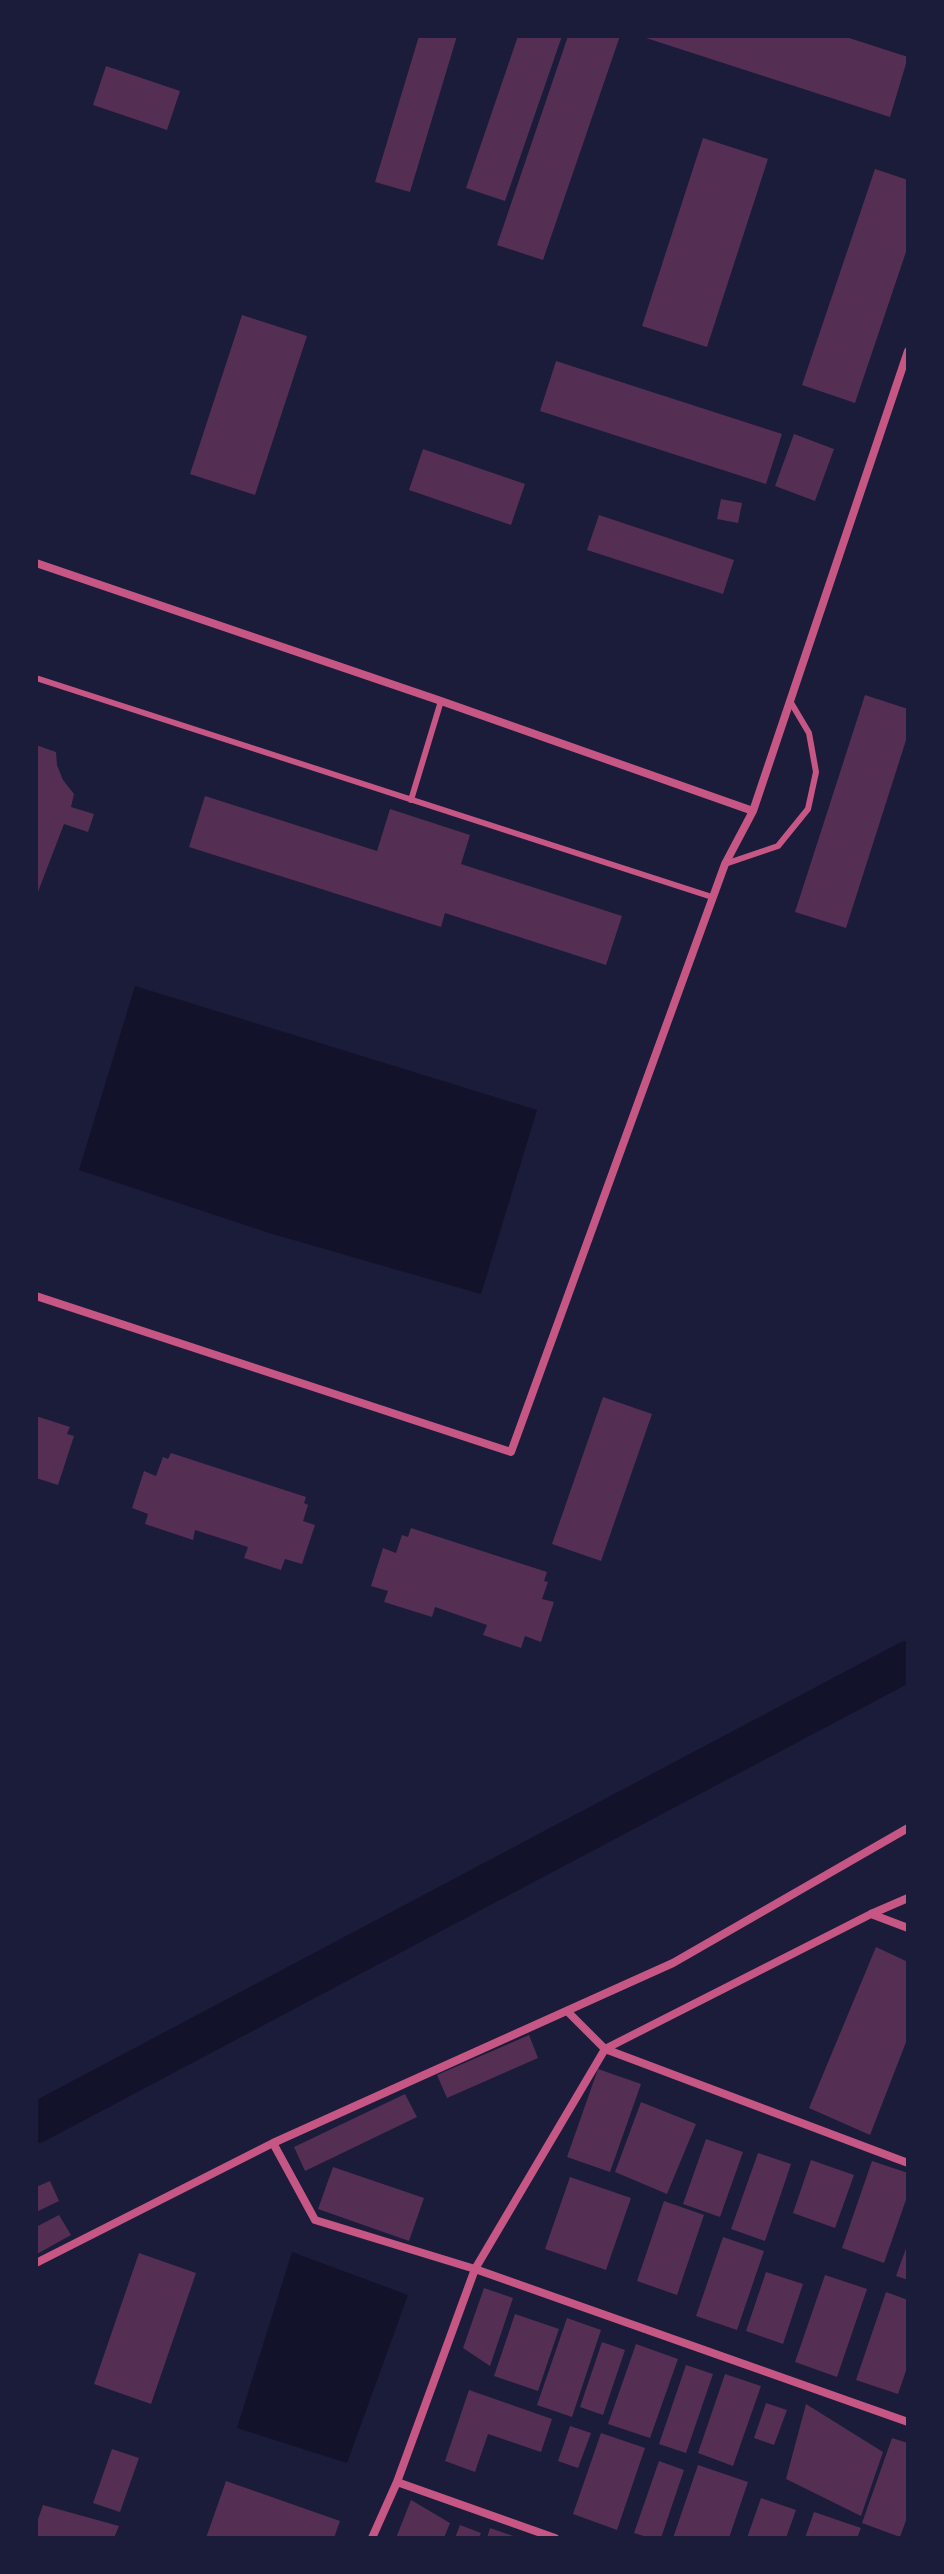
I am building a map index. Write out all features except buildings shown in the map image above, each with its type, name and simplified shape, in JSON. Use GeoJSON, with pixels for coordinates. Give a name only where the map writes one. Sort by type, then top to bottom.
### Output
{"type":"FeatureCollection","features":[{"type":"Feature","properties":{"kind":"street"},"geometry":{"type":"LineString","coordinates":[[36,1296],[511,1452],[712,897],[725,864],[753,811],[908,351]]}},
{"type":"Feature","properties":{"kind":"street"},"geometry":{"type":"LineString","coordinates":[[36,563],[753,811]]}},
{"type":"Feature","properties":{"kind":"street"},"geometry":{"type":"LineString","coordinates":[[36,2263],[273,2143],[673,1963],[908,1828]]}},
{"type":"Feature","properties":{"kind":"street"},"geometry":{"type":"LineString","coordinates":[[372,2538],[397,2482],[475,2269],[605,2049],[908,1898]]}},
{"type":"Feature","properties":{"kind":"street"},"geometry":{"type":"LineString","coordinates":[[871,1914],[908,1928]]}},
{"type":"Feature","properties":{"kind":"street"},"geometry":{"type":"LineString","coordinates":[[567,2011],[605,2049],[908,2163]]}},
{"type":"Feature","properties":{"kind":"street"},"geometry":{"type":"LineString","coordinates":[[273,2143],[315,2220],[475,2269],[908,2422]]}},
{"type":"Feature","properties":{"kind":"street"},"geometry":{"type":"LineString","coordinates":[[397,2482],[555,2538]]}},
{"type":"Feature","properties":{"kind":"lane"},"geometry":{"type":"LineString","coordinates":[[36,678],[712,897]]}},
{"type":"Feature","properties":{"kind":"lane"},"geometry":{"type":"LineString","coordinates":[[411,800],[441,701]]}},
{"type":"Feature","properties":{"kind":"lane"},"geometry":{"type":"LineString","coordinates":[[725,864],[778,846],[808,809],[816,772],[809,733],[790,701]]}},
{"type":"Feature","properties":{"kind":"shaded area"},"geometry":{"type":"Polygon","coordinates":[[[135,986],[537,1110],[481,1294],[269,1233],[79,1170],[135,986]]]}},
{"type":"Feature","properties":{"kind":"shaded area"},"geometry":{"type":"Polygon","coordinates":[[[292,2252],[408,2295],[347,2463],[237,2428],[292,2252]]]}},
{"type":"Feature","properties":{"kind":"waterway"},"geometry":{"type":"LineString","coordinates":[[36,2123],[908,1661]]}}]}
